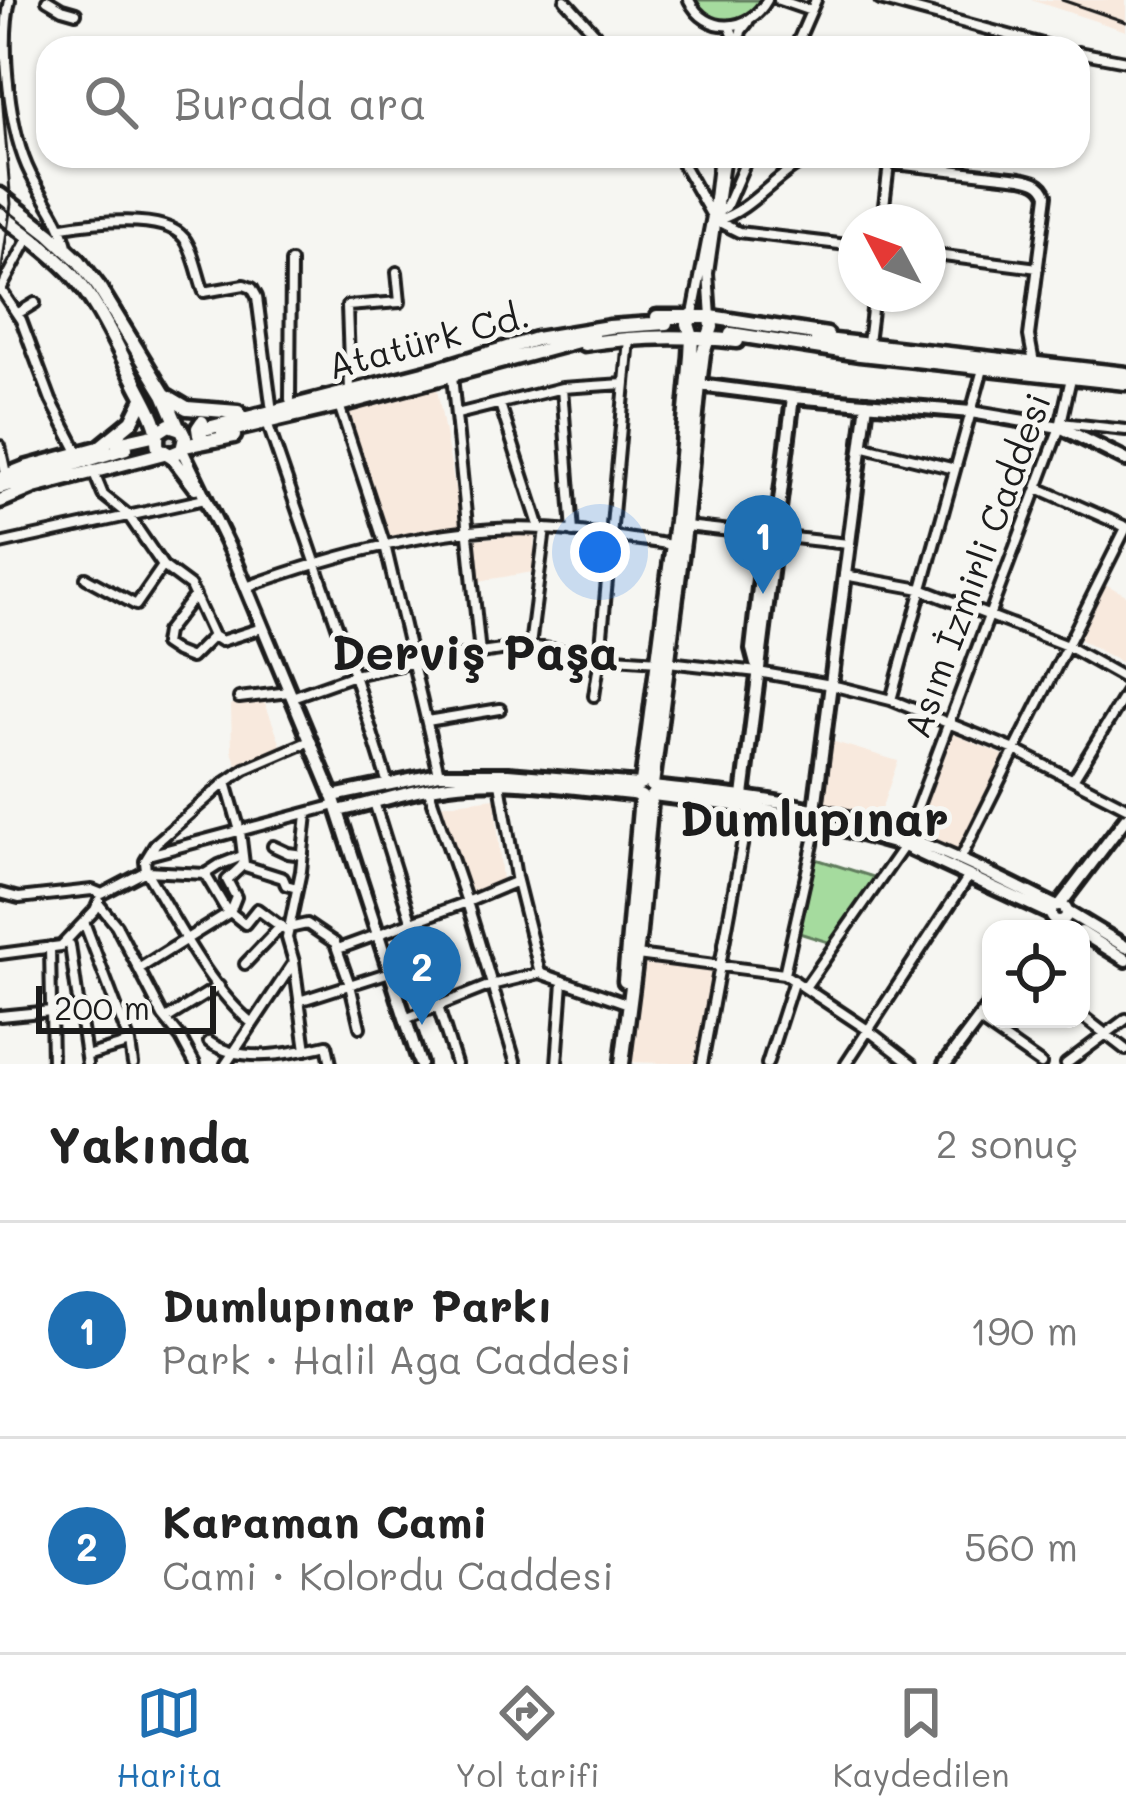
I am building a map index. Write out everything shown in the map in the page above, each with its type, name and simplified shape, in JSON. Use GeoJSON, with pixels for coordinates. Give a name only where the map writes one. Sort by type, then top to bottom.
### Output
{"type":"FeatureCollection","features":[{"type":"Feature","properties":{"kind":"main road"},"geometry":{"type":"LineString","coordinates":[[2,202],[29,236],[70,272],[101,314],[143,398],[157,433],[156,445],[175,451]]}},
{"type":"Feature","properties":{"kind":"main road"},"geometry":{"type":"LineString","coordinates":[[2,202],[69,252],[98,286],[185,437],[175,451]]}},
{"type":"Feature","properties":{"kind":"main road"},"geometry":{"type":"LineString","coordinates":[[663,661],[692,315]]}},
{"type":"Feature","properties":{"kind":"main road"},"geometry":{"type":"LineString","coordinates":[[536,345],[629,337],[692,315],[711,317],[730,330],[1126,374]]}},
{"type":"Feature","properties":{"kind":"main road"},"geometry":{"type":"LineString","coordinates":[[617,1064],[646,791],[711,317]]}},
{"type":"Feature","properties":{"kind":"main road"},"geometry":{"type":"LineString","coordinates":[[668,327],[692,337],[708,338],[730,330],[864,346],[983,369],[1126,383]]}},
{"type":"Feature","properties":{"kind":"main road","name":"Atatürk Cd."},"geometry":{"type":"LineString","coordinates":[[206,431],[536,345],[668,327]]}},
{"type":"Feature","properties":{"kind":"main road","name":"Atatürk Cd."},"geometry":{"type":"LineString","coordinates":[[206,431],[339,405],[452,376],[536,345]]}},
{"type":"Feature","properties":{"kind":"main road"},"geometry":{"type":"LineString","coordinates":[[2,480],[99,448],[175,451],[238,412],[350,391]]}},
{"type":"Feature","properties":{"kind":"main road"},"geometry":{"type":"LineString","coordinates":[[164,394],[187,408],[238,412]]}},
{"type":"Feature","properties":{"kind":"main road"},"geometry":{"type":"LineString","coordinates":[[99,448],[132,421],[143,398]]}},
{"type":"Feature","properties":{"kind":"main road"},"geometry":{"type":"LineString","coordinates":[[0,499],[94,472],[169,425],[206,431],[268,428],[339,405]]}},
{"type":"Feature","properties":{"kind":"main road"},"geometry":{"type":"LineString","coordinates":[[2,480],[131,450]]}},
{"type":"Feature","properties":{"kind":"main road"},"geometry":{"type":"LineString","coordinates":[[0,499],[131,450]]}},
{"type":"Feature","properties":{"kind":"main road"},"geometry":{"type":"LineString","coordinates":[[617,1064],[636,955],[646,791]]}},
{"type":"Feature","properties":{"kind":"street"},"geometry":{"type":"LineString","coordinates":[[10,0],[3,33],[13,125],[30,172],[63,227],[69,252]]}},
{"type":"Feature","properties":{"kind":"street"},"geometry":{"type":"LineString","coordinates":[[47,0],[76,13]]}},
{"type":"Feature","properties":{"kind":"street"},"geometry":{"type":"LineString","coordinates":[[565,0],[597,36]]}},
{"type":"Feature","properties":{"kind":"street"},"geometry":{"type":"LineString","coordinates":[[689,0],[703,19],[730,26],[757,15],[767,0]]}},
{"type":"Feature","properties":{"kind":"street"},"geometry":{"type":"LineString","coordinates":[[778,0],[811,11]]}},
{"type":"Feature","properties":{"kind":"street"},"geometry":{"type":"LineString","coordinates":[[800,36],[816,0]]}},
{"type":"Feature","properties":{"kind":"street"},"geometry":{"type":"LineString","coordinates":[[880,0],[1013,36]]}},
{"type":"Feature","properties":{"kind":"street"},"geometry":{"type":"LineString","coordinates":[[739,36],[748,21]]}},
{"type":"Feature","properties":{"kind":"street"},"geometry":{"type":"LineString","coordinates":[[730,26],[733,36]]}},
{"type":"Feature","properties":{"kind":"street"},"geometry":{"type":"LineString","coordinates":[[1090,54],[1126,61]]}},
{"type":"Feature","properties":{"kind":"street"},"geometry":{"type":"LineString","coordinates":[[686,168],[716,216],[739,232],[838,244]]}},
{"type":"Feature","properties":{"kind":"street"},"geometry":{"type":"LineString","coordinates":[[711,317],[708,273],[721,168]]}},
{"type":"Feature","properties":{"kind":"street"},"geometry":{"type":"LineString","coordinates":[[692,315],[716,216],[726,207],[743,168]]}},
{"type":"Feature","properties":{"kind":"street"},"geometry":{"type":"LineString","coordinates":[[716,216],[729,217],[791,168]]}},
{"type":"Feature","properties":{"kind":"street"},"geometry":{"type":"LineString","coordinates":[[884,204],[888,168]]}},
{"type":"Feature","properties":{"kind":"street"},"geometry":{"type":"LineString","coordinates":[[933,168],[1021,178],[1039,183],[1047,195],[1030,336],[1034,363]]}},
{"type":"Feature","properties":{"kind":"street"},"geometry":{"type":"LineString","coordinates":[[63,227],[130,220],[171,230],[184,237],[204,292],[244,285],[252,288],[271,404]]}},
{"type":"Feature","properties":{"kind":"street"},"geometry":{"type":"LineString","coordinates":[[29,236],[0,291],[17,314],[51,400],[78,452]]}},
{"type":"Feature","properties":{"kind":"street"},"geometry":{"type":"LineString","coordinates":[[946,256],[1038,268]]}},
{"type":"Feature","properties":{"kind":"street"},"geometry":{"type":"LineString","coordinates":[[290,399],[291,262]]}},
{"type":"Feature","properties":{"kind":"street"},"geometry":{"type":"LineString","coordinates":[[350,391],[347,306],[400,302],[398,272]]}},
{"type":"Feature","properties":{"kind":"street"},"geometry":{"type":"LineString","coordinates":[[17,314],[35,303]]}},
{"type":"Feature","properties":{"kind":"street"},"geometry":{"type":"LineString","coordinates":[[864,346],[871,312]]}},
{"type":"Feature","properties":{"kind":"street"},"geometry":{"type":"LineString","coordinates":[[594,696],[629,337]]}},
{"type":"Feature","properties":{"kind":"street"},"geometry":{"type":"LineString","coordinates":[[891,700],[983,369]]}},
{"type":"Feature","properties":{"kind":"street"},"geometry":{"type":"LineString","coordinates":[[452,376],[480,654]]}},
{"type":"Feature","properties":{"kind":"street","name":"Asım İzmirli Caddesi"},"geometry":{"type":"LineString","coordinates":[[806,986],[905,842],[1038,488],[1071,378]]}},
{"type":"Feature","properties":{"kind":"street"},"geometry":{"type":"LineString","coordinates":[[457,414],[562,388],[624,384]]}},
{"type":"Feature","properties":{"kind":"street"},"geometry":{"type":"LineString","coordinates":[[699,385],[1126,430]]}},
{"type":"Feature","properties":{"kind":"street"},"geometry":{"type":"LineString","coordinates":[[562,388],[573,532]]}},
{"type":"Feature","properties":{"kind":"street"},"geometry":{"type":"LineString","coordinates":[[702,1064],[746,802],[793,398]]}},
{"type":"Feature","properties":{"kind":"street"},"geometry":{"type":"LineString","coordinates":[[500,404],[543,528],[530,646]]}},
{"type":"Feature","properties":{"kind":"street"},"geometry":{"type":"LineString","coordinates":[[767,1064],[789,977],[816,816],[867,404]]}},
{"type":"Feature","properties":{"kind":"street"},"geometry":{"type":"LineString","coordinates":[[339,405],[385,545],[440,774]]}},
{"type":"Feature","properties":{"kind":"street"},"geometry":{"type":"LineString","coordinates":[[1060,425],[1126,460]]}},
{"type":"Feature","properties":{"kind":"street"},"geometry":{"type":"LineString","coordinates":[[268,428],[388,785]]}},
{"type":"Feature","properties":{"kind":"street"},"geometry":{"type":"LineString","coordinates":[[0,446],[2,480]]}},
{"type":"Feature","properties":{"kind":"street"},"geometry":{"type":"LineString","coordinates":[[861,446],[955,469]]}},
{"type":"Feature","properties":{"kind":"street"},"geometry":{"type":"LineString","coordinates":[[175,451],[187,479],[206,499],[336,804],[420,1064]]}},
{"type":"Feature","properties":{"kind":"street"},"geometry":{"type":"LineString","coordinates":[[94,472],[103,495],[128,515],[163,566],[190,586],[213,636],[221,641],[262,628]]}},
{"type":"Feature","properties":{"kind":"street"},"geometry":{"type":"LineString","coordinates":[[961,858],[1126,527],[1038,488]]}},
{"type":"Feature","properties":{"kind":"street"},"geometry":{"type":"LineString","coordinates":[[0,544],[206,499]]}},
{"type":"Feature","properties":{"kind":"street"},"geometry":{"type":"LineString","coordinates":[[685,526],[848,544]]}},
{"type":"Feature","properties":{"kind":"street"},"geometry":{"type":"LineString","coordinates":[[246,587],[385,545],[470,532],[543,528],[673,545]]}},
{"type":"Feature","properties":{"kind":"street"},"geometry":{"type":"LineString","coordinates":[[86,578],[136,605],[163,566]]}},
{"type":"Feature","properties":{"kind":"street"},"geometry":{"type":"LineString","coordinates":[[844,575],[921,590],[992,616],[1067,646],[1126,679]]}},
{"type":"Feature","properties":{"kind":"street"},"geometry":{"type":"LineString","coordinates":[[195,595],[166,632],[164,644],[191,658],[213,636]]}},
{"type":"Feature","properties":{"kind":"street"},"geometry":{"type":"LineString","coordinates":[[238,698],[290,694],[415,662],[530,646],[758,672],[891,700],[1015,750],[1126,807]]}},
{"type":"Feature","properties":{"kind":"street"},"geometry":{"type":"LineString","coordinates":[[1074,778],[1126,692]]}},
{"type":"Feature","properties":{"kind":"street"},"geometry":{"type":"LineString","coordinates":[[428,721],[500,710]]}},
{"type":"Feature","properties":{"kind":"street"},"geometry":{"type":"LineString","coordinates":[[252,1023],[238,1012],[187,938],[146,871],[145,860],[156,843],[244,769],[310,741]]}},
{"type":"Feature","properties":{"kind":"street"},"geometry":{"type":"LineString","coordinates":[[151,854],[307,814],[388,785],[440,774],[508,774],[746,802],[816,816],[961,858],[1058,914]]}},
{"type":"Feature","properties":{"kind":"street"},"geometry":{"type":"LineString","coordinates":[[140,968],[229,913],[236,897],[227,880],[242,861],[240,831],[226,782]]}},
{"type":"Feature","properties":{"kind":"street"},"geometry":{"type":"LineString","coordinates":[[500,783],[540,974]]}},
{"type":"Feature","properties":{"kind":"street"},"geometry":{"type":"LineString","coordinates":[[336,804],[374,802],[454,784],[646,791]]}},
{"type":"Feature","properties":{"kind":"street"},"geometry":{"type":"LineString","coordinates":[[428,788],[516,1064]]}},
{"type":"Feature","properties":{"kind":"street"},"geometry":{"type":"LineString","coordinates":[[374,802],[456,1064]]}},
{"type":"Feature","properties":{"kind":"street"},"geometry":{"type":"LineString","coordinates":[[306,1050],[286,928],[297,889],[307,814]]}},
{"type":"Feature","properties":{"kind":"street"},"geometry":{"type":"LineString","coordinates":[[1058,914],[1126,822]]}},
{"type":"Feature","properties":{"kind":"street"},"geometry":{"type":"LineString","coordinates":[[905,842],[1125,944]]}},
{"type":"Feature","properties":{"kind":"street"},"geometry":{"type":"LineString","coordinates":[[273,846],[302,855]]}},
{"type":"Feature","properties":{"kind":"street"},"geometry":{"type":"LineString","coordinates":[[52,1064],[51,1011],[61,946],[100,898],[146,871],[205,874],[219,865],[242,861],[297,889]]}},
{"type":"Feature","properties":{"kind":"street"},"geometry":{"type":"LineString","coordinates":[[205,874],[229,913],[245,924],[257,909],[286,928]]}},
{"type":"Feature","properties":{"kind":"street"},"geometry":{"type":"LineString","coordinates":[[846,1064],[970,874]]}},
{"type":"Feature","properties":{"kind":"street"},"geometry":{"type":"LineString","coordinates":[[338,949],[517,881]]}},
{"type":"Feature","properties":{"kind":"street"},"geometry":{"type":"LineString","coordinates":[[0,893],[19,898],[92,890],[195,1064]]}},
{"type":"Feature","properties":{"kind":"street"},"geometry":{"type":"LineString","coordinates":[[84,922],[130,1043],[133,1064]]}},
{"type":"Feature","properties":{"kind":"street"},"geometry":{"type":"LineString","coordinates":[[245,964],[286,928],[307,925],[335,943],[360,1027]]}},
{"type":"Feature","properties":{"kind":"street"},"geometry":{"type":"LineString","coordinates":[[1090,938],[1126,960]]}},
{"type":"Feature","properties":{"kind":"street"},"geometry":{"type":"LineString","coordinates":[[0,954],[92,942]]}},
{"type":"Feature","properties":{"kind":"street"},"geometry":{"type":"LineString","coordinates":[[61,946],[87,1060],[130,1043]]}},
{"type":"Feature","properties":{"kind":"street"},"geometry":{"type":"LineString","coordinates":[[636,955],[789,977],[912,1064]]}},
{"type":"Feature","properties":{"kind":"street"},"geometry":{"type":"LineString","coordinates":[[229,1060],[294,962]]}},
{"type":"Feature","properties":{"kind":"street"},"geometry":{"type":"LineString","coordinates":[[299,1000],[390,972]]}},
{"type":"Feature","properties":{"kind":"street"},"geometry":{"type":"LineString","coordinates":[[405,1019],[491,985],[540,974],[622,1002]]}},
{"type":"Feature","properties":{"kind":"street"},"geometry":{"type":"LineString","coordinates":[[557,1064],[563,981]]}},
{"type":"Feature","properties":{"kind":"street"},"geometry":{"type":"LineString","coordinates":[[166,1019],[219,986]]}},
{"type":"Feature","properties":{"kind":"street"},"geometry":{"type":"LineString","coordinates":[[0,1016],[51,1011]]}},
{"type":"Feature","properties":{"kind":"street"},"geometry":{"type":"LineString","coordinates":[[945,1064],[982,1015]]}},
{"type":"Feature","properties":{"kind":"street"},"geometry":{"type":"LineString","coordinates":[[1066,1064],[1126,1019]]}},
{"type":"Feature","properties":{"kind":"street"},"geometry":{"type":"LineString","coordinates":[[978,1020],[1041,1064]]}},
{"type":"Feature","properties":{"kind":"street"},"geometry":{"type":"LineString","coordinates":[[1090,1022],[1126,1050]]}},
{"type":"Feature","properties":{"kind":"street"},"geometry":{"type":"LineString","coordinates":[[209,1042],[229,1060],[253,1063],[328,1046],[331,1064]]}},
{"type":"Feature","properties":{"kind":"shaded area"},"geometry":{"type":"Polygon","coordinates":[[[1031,0],[1126,0],[1126,31],[1031,0]]]}},
{"type":"Feature","properties":{"kind":"shaded area"},"geometry":{"type":"Polygon","coordinates":[[[437,389],[462,526],[389,541],[346,413],[437,389]]]}},
{"type":"Feature","properties":{"kind":"shaded area"},"geometry":{"type":"Polygon","coordinates":[[[535,534],[533,572],[479,581],[474,539],[535,534]]]}},
{"type":"Feature","properties":{"kind":"shaded area"},"geometry":{"type":"Polygon","coordinates":[[[1105,584],[1126,595],[1126,665],[1079,639],[1105,584]]]}},
{"type":"Feature","properties":{"kind":"shaded area"},"geometry":{"type":"Polygon","coordinates":[[[264,700],[282,748],[237,765],[232,752],[231,704],[264,700]]]}},
{"type":"Feature","properties":{"kind":"shaded area"},"geometry":{"type":"Polygon","coordinates":[[[951,733],[1006,756],[957,851],[914,832],[951,733]]]}},
{"type":"Feature","properties":{"kind":"shaded area"},"geometry":{"type":"Polygon","coordinates":[[[828,740],[898,761],[877,821],[819,808],[828,740]]]}},
{"type":"Feature","properties":{"kind":"shaded area"},"geometry":{"type":"Polygon","coordinates":[[[495,798],[502,881],[491,890],[469,896],[438,805],[495,798]]]}},
{"type":"Feature","properties":{"kind":"shaded area"},"geometry":{"type":"Polygon","coordinates":[[[640,964],[713,971],[696,1064],[629,1062],[640,964]]]}},
{"type":"Feature","properties":{"kind":"green space"},"geometry":{"type":"Polygon","coordinates":[[[694,0],[760,0],[745,16],[727,21],[710,16],[694,0]]]}},
{"type":"Feature","properties":{"kind":"green space"},"geometry":{"type":"Polygon","coordinates":[[[816,859],[877,878],[831,943],[799,933],[816,859]]]}},
{"type":"Feature","properties":{"kind":"tunnel"},"geometry":{"type":"LineString","coordinates":[[666,323],[732,327]]}},
{"type":"Feature","properties":{"kind":"tunnel"},"geometry":{"type":"LineString","coordinates":[[126,448],[207,428]]}},
{"type":"Feature","properties":{"kind":"railway"},"geometry":{"type":"LineString","coordinates":[[0,19],[3,0]]}},
{"type":"Feature","properties":{"kind":"railway"},"geometry":{"type":"LineString","coordinates":[[1062,0],[1126,22]]}},
{"type":"Feature","properties":{"kind":"railway"},"geometry":{"type":"LineString","coordinates":[[0,70],[11,204],[0,281]]}},
{"type":"Feature","properties":{"kind":"place","name":"Dumlupınar Parkı"},"geometry":{"type":"Point","coordinates":[763,594]}},
{"type":"Feature","properties":{"kind":"place","name":"Karaman Cami"},"geometry":{"type":"Point","coordinates":[422,1025]}},
{"type":"Feature","properties":{"kind":"district","name":"Derviş Paşa"},"geometry":{"type":"Point","coordinates":[475,651]}},
{"type":"Feature","properties":{"kind":"district","name":"Dumlupınar"},"geometry":{"type":"Point","coordinates":[814,817]}}]}
